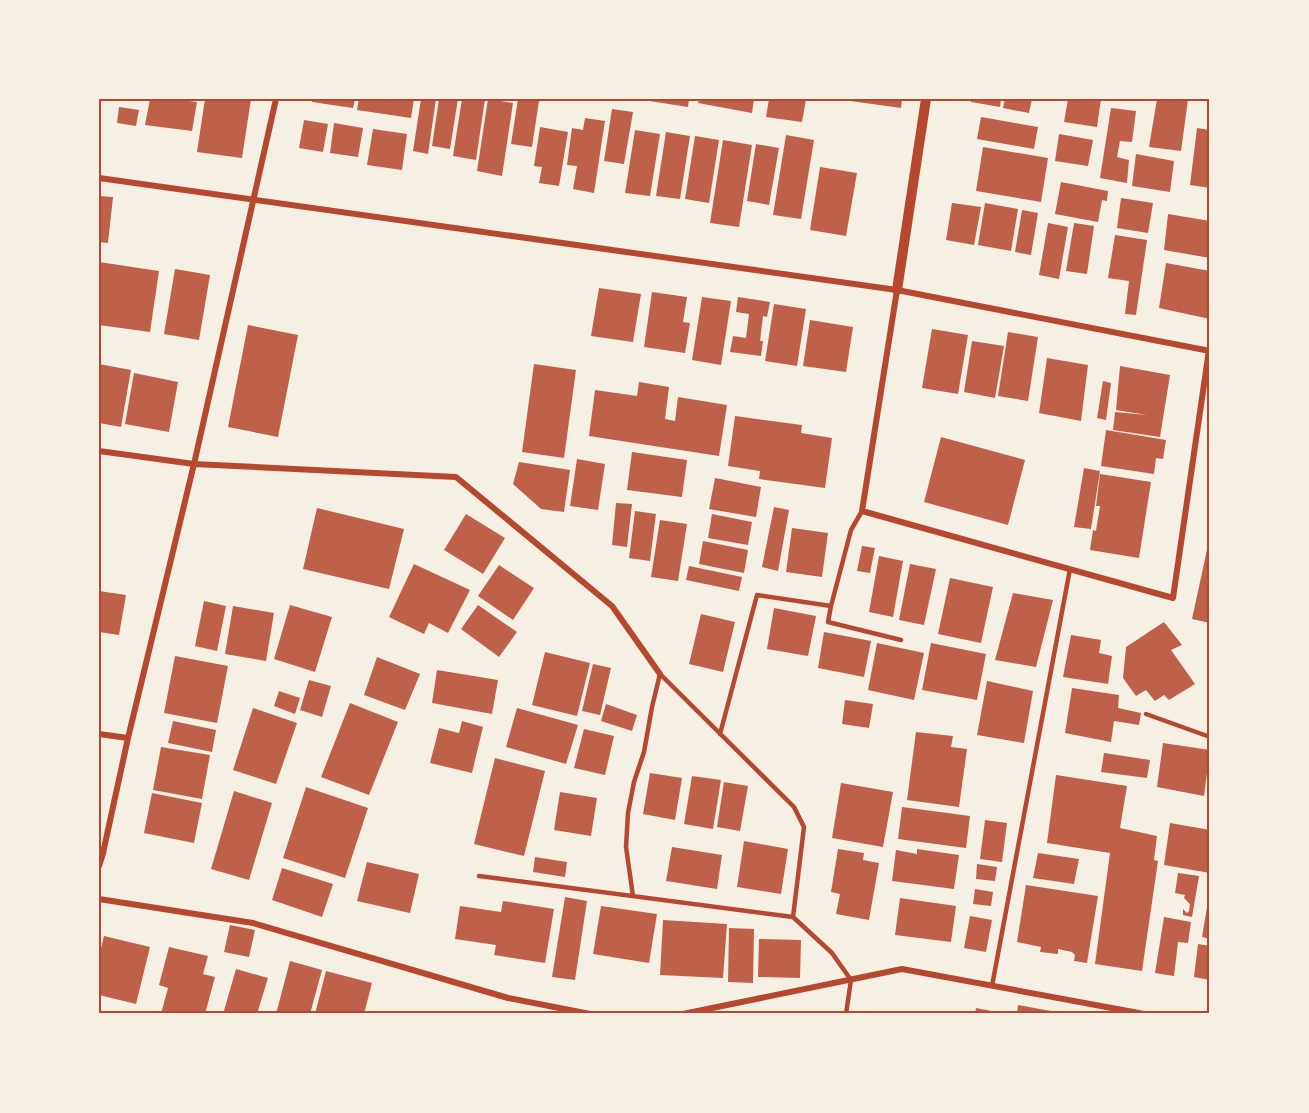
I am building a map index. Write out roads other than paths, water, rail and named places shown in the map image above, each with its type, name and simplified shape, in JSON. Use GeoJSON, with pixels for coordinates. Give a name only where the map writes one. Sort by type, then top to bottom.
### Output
{"type":"FeatureCollection","features":[{"type":"Feature","properties":{"kind":"street"},"geometry":{"type":"LineString","coordinates":[[99,866],[194,464],[276,99]]}},
{"type":"Feature","properties":{"kind":"street"},"geometry":{"type":"LineString","coordinates":[[99,178],[897,290],[1210,350],[1173,598],[862,511],[897,290],[926,99]]}},
{"type":"Feature","properties":{"kind":"street"},"geometry":{"type":"LineString","coordinates":[[99,451],[194,464],[456,477],[612,606],[660,674]]}},
{"type":"Feature","properties":{"kind":"street"},"geometry":{"type":"LineString","coordinates":[[99,734],[128,738]]}},
{"type":"Feature","properties":{"kind":"street"},"geometry":{"type":"LineString","coordinates":[[99,899],[253,923],[508,998],[590,1014]]}},
{"type":"Feature","properties":{"kind":"street"},"geometry":{"type":"LineString","coordinates":[[683,1014],[902,969],[1144,1014]]}},
{"type":"Feature","properties":{"kind":"lane"},"geometry":{"type":"LineString","coordinates":[[862,511],[851,530],[828,622],[901,640]]}},
{"type":"Feature","properties":{"kind":"lane"},"geometry":{"type":"LineString","coordinates":[[992,986],[1070,569]]}},
{"type":"Feature","properties":{"kind":"lane"},"geometry":{"type":"LineString","coordinates":[[720,734],[757,595],[831,606]]}},
{"type":"Feature","properties":{"kind":"lane"},"geometry":{"type":"LineString","coordinates":[[633,896],[626,847],[628,813],[634,782],[644,752],[651,706],[660,674],[794,807],[804,827],[794,917]]}},
{"type":"Feature","properties":{"kind":"lane"},"geometry":{"type":"LineString","coordinates":[[1146,714],[1210,737]]}},
{"type":"Feature","properties":{"kind":"lane"},"geometry":{"type":"LineString","coordinates":[[479,876],[794,917],[832,953],[851,980],[846,1014]]}}]}
